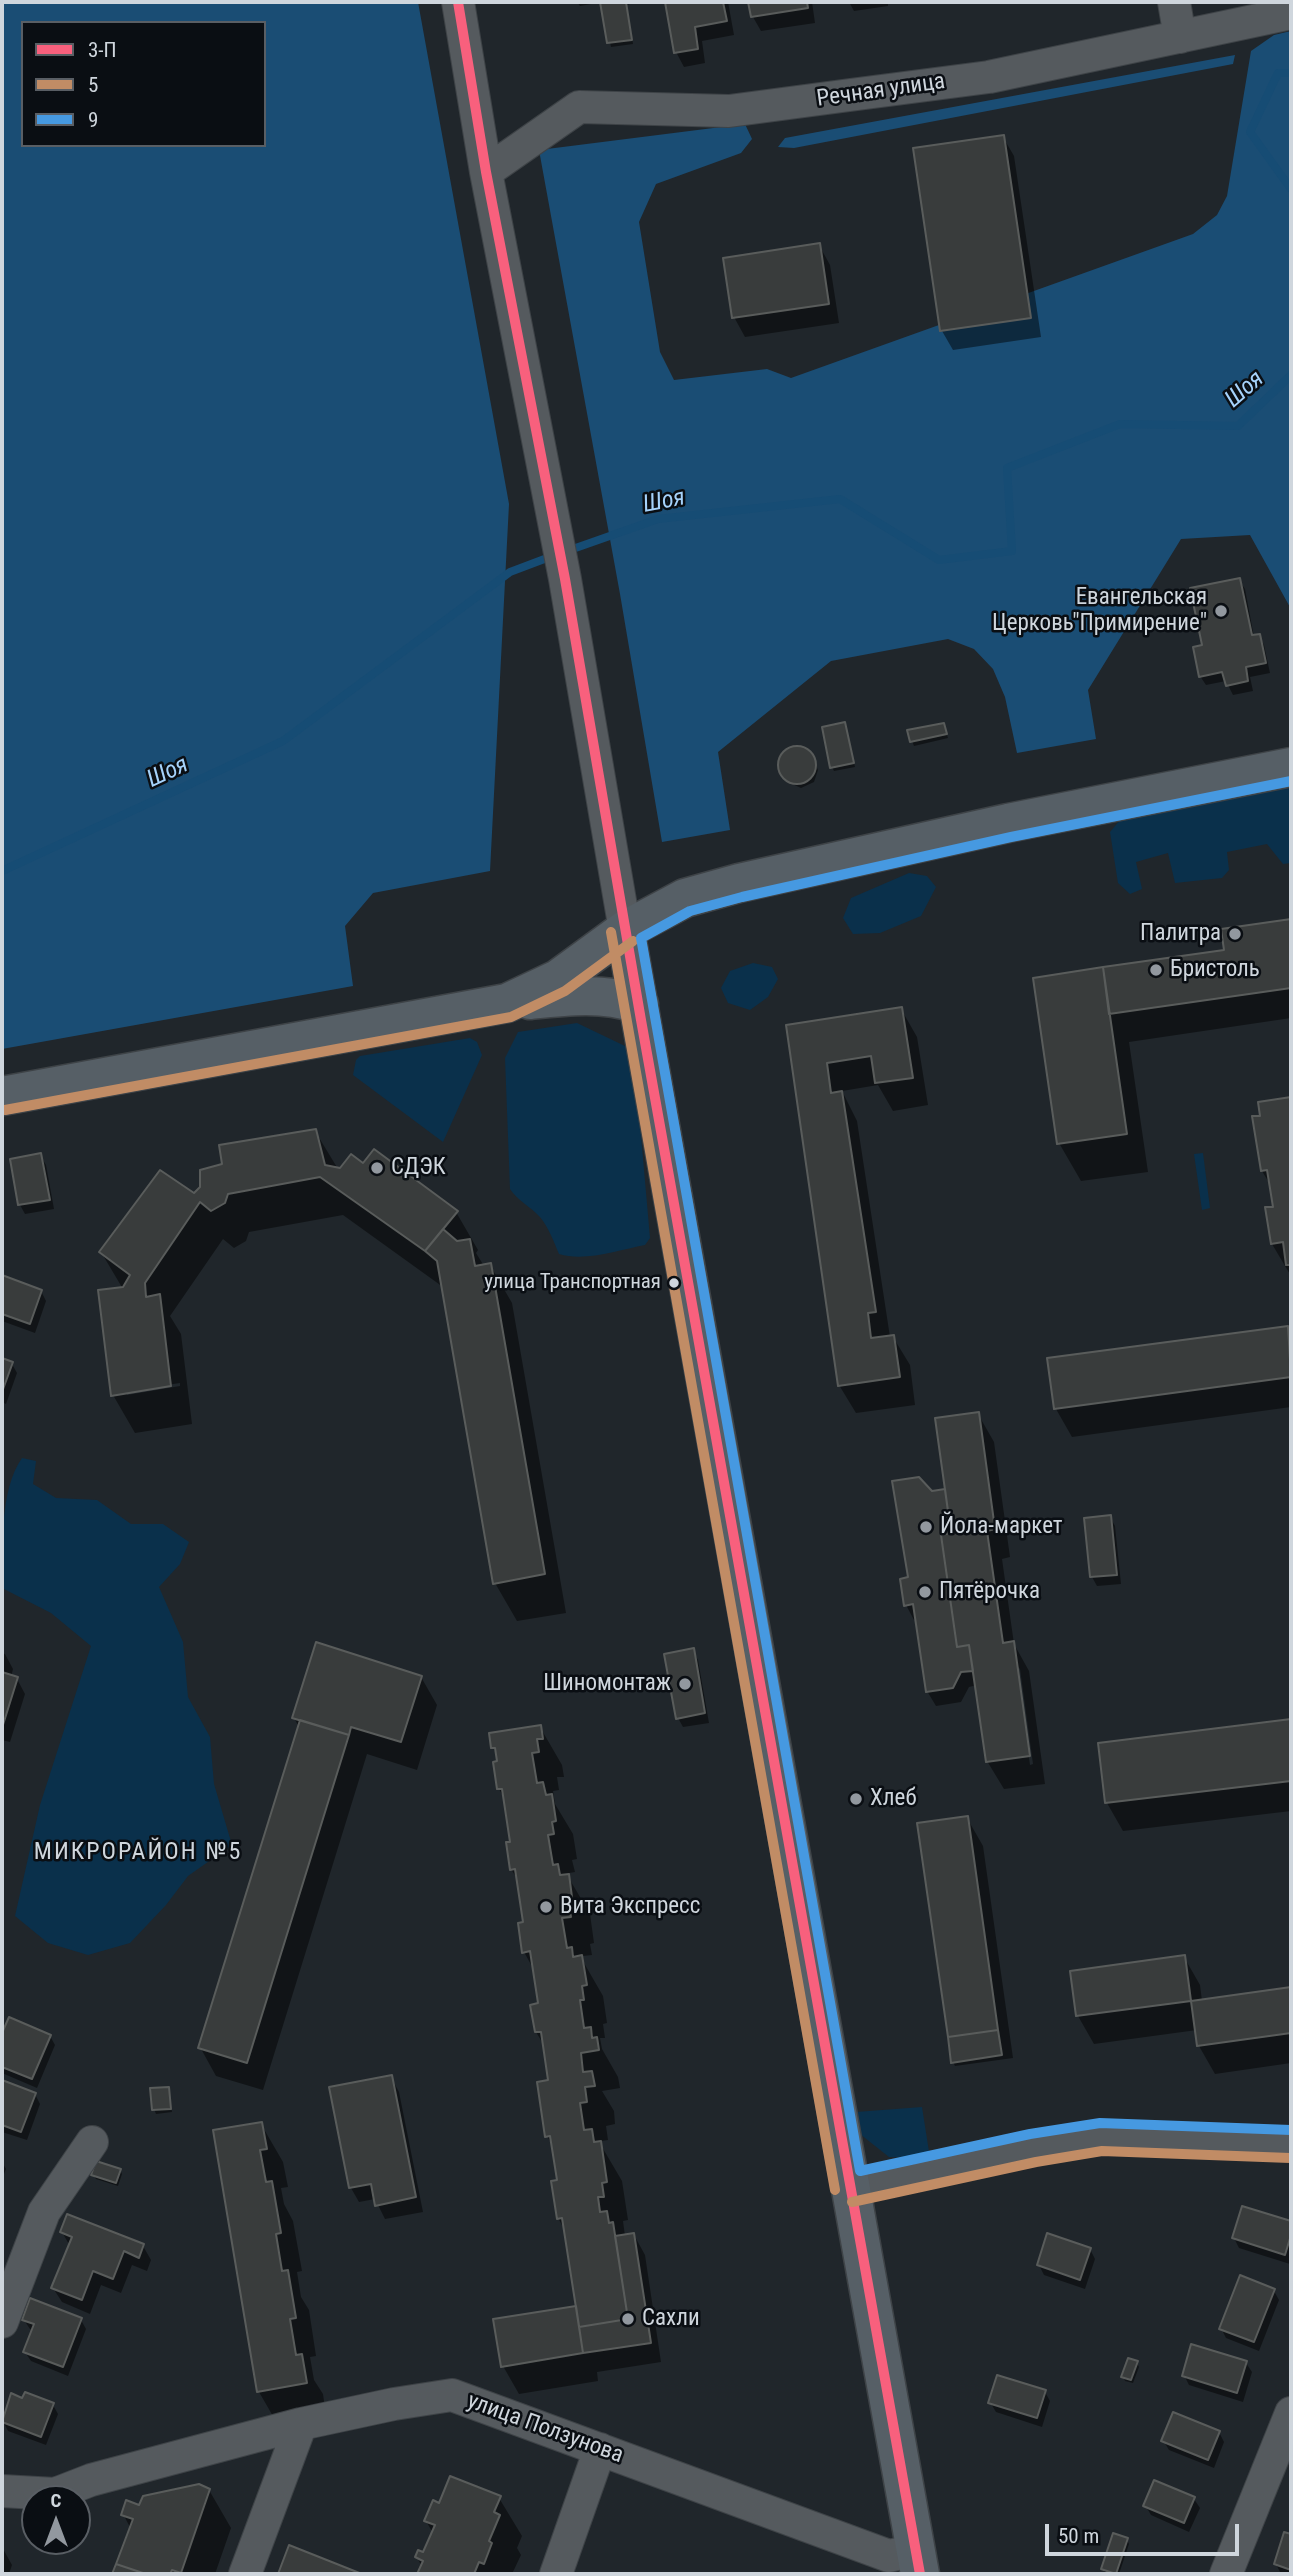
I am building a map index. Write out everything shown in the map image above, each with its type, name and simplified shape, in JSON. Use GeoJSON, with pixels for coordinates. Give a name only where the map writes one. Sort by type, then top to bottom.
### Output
{"type":"FeatureCollection","features":[{"type":"Feature","properties":{"kind":"main road"},"geometry":{"type":"LineString","coordinates":[[507,1003],[558,979],[625,930],[685,898],[739,883],[1008,823],[1291,767]]}},
{"type":"Feature","properties":{"kind":"main road","name":"улица Ползунова"},"geometry":{"type":"LineString","coordinates":[[625,930],[849,2188],[901,2564]]}},
{"type":"Feature","properties":{"kind":"main road"},"geometry":{"type":"LineString","coordinates":[[2,1096],[507,1003],[582,994],[639,1003]]}},
{"type":"Feature","properties":{"kind":"street"},"geometry":{"type":"LineString","coordinates":[[457,2],[486,172],[565,579],[625,930]]}},
{"type":"Feature","properties":{"kind":"street"},"geometry":{"type":"LineString","coordinates":[[1174,2],[1180,37]]}},
{"type":"Feature","properties":{"kind":"street","name":"Речная улица"},"geometry":{"type":"LineString","coordinates":[[486,172],[579,107],[729,111],[989,77],[1291,13]]}},
{"type":"Feature","properties":{"kind":"street"},"geometry":{"type":"LineString","coordinates":[[849,2188],[1033,2148],[1101,2137],[1291,2144]]}},
{"type":"Feature","properties":{"kind":"street"},"geometry":{"type":"LineString","coordinates":[[2,2322],[44,2212],[92,2142]]}},
{"type":"Feature","properties":{"kind":"street","name":"улица Ползунова"},"geometry":{"type":"LineString","coordinates":[[2,2491],[55,2494],[91,2480],[301,2424],[394,2404],[452,2395],[901,2564]]}},
{"type":"Feature","properties":{"kind":"street"},"geometry":{"type":"LineString","coordinates":[[1226,2574],[1291,2413]]}},
{"type":"Feature","properties":{"kind":"street"},"geometry":{"type":"LineString","coordinates":[[245,2574],[301,2424]]}},
{"type":"Feature","properties":{"kind":"street"},"geometry":{"type":"LineString","coordinates":[[555,2574],[600,2449]]}},
{"type":"Feature","properties":{"kind":"shaded area"},"geometry":{"type":"Polygon","coordinates":[[[2,2],[418,2],[509,504],[490,871],[373,893],[345,926],[353,986],[2,1049],[2,2]]]}},
{"type":"Feature","properties":{"kind":"shaded area"},"geometry":{"type":"Polygon","coordinates":[[[1291,31],[1291,609],[1250,535],[1181,539],[1088,690],[1096,739],[1017,753],[1005,697],[993,669],[974,649],[948,639],[831,661],[718,752],[730,830],[662,842],[539,150],[745,124],[752,139],[741,153],[656,184],[639,222],[660,352],[674,380],[767,369],[791,378],[1193,234],[1217,215],[1227,196],[1251,51],[1274,35],[1291,31]]]}},
{"type":"Feature","properties":{"kind":"shaded area"},"geometry":{"type":"Polygon","coordinates":[[[1235,55],[1233,64],[794,148],[778,147],[785,138],[1235,55]]]}},
{"type":"Feature","properties":{"kind":"shaded area"},"geometry":{"type":"Polygon","coordinates":[[[1291,786],[1291,863],[1283,864],[1267,844],[1227,852],[1229,870],[1222,878],[1175,883],[1168,853],[1136,862],[1142,889],[1130,894],[1118,883],[1110,832],[1120,820],[1291,786]]]}},
{"type":"Feature","properties":{"kind":"shaded area"},"geometry":{"type":"Polygon","coordinates":[[[909,873],[927,876],[936,887],[921,916],[880,933],[853,934],[843,918],[851,898],[909,873]]]}},
{"type":"Feature","properties":{"kind":"shaded area"},"geometry":{"type":"Polygon","coordinates":[[[753,963],[772,967],[778,979],[768,997],[750,1010],[728,1003],[721,988],[730,971],[753,963]]]}},
{"type":"Feature","properties":{"kind":"shaded area"},"geometry":{"type":"Polygon","coordinates":[[[577,1023],[627,1047],[640,1124],[650,1238],[645,1245],[580,1257],[559,1254],[540,1217],[510,1189],[505,1058],[518,1032],[577,1023]]]}},
{"type":"Feature","properties":{"kind":"shaded area"},"geometry":{"type":"Polygon","coordinates":[[[470,1038],[477,1042],[482,1055],[443,1142],[353,1075],[356,1060],[360,1056],[470,1038]]]}},
{"type":"Feature","properties":{"kind":"shaded area"},"geometry":{"type":"Polygon","coordinates":[[[1203,1153],[1210,1208],[1202,1210],[1194,1154],[1203,1153]]]}},
{"type":"Feature","properties":{"kind":"shaded area"},"geometry":{"type":"Polygon","coordinates":[[[22,1458],[36,1461],[33,1484],[56,1498],[97,1500],[131,1524],[163,1524],[189,1542],[180,1564],[159,1587],[183,1642],[188,1697],[210,1737],[214,1784],[232,1845],[188,1876],[166,1905],[130,1943],[88,1955],[48,1943],[15,1916],[40,1805],[91,1646],[51,1613],[2,1588],[6,1502],[15,1471],[22,1458]]]}},
{"type":"Feature","properties":{"kind":"shaded area"},"geometry":{"type":"Polygon","coordinates":[[[922,2107],[930,2158],[889,2157],[860,2134],[856,2112],[922,2107]]]}},
{"type":"Feature","properties":{"kind":"building"},"geometry":{"type":"Polygon","coordinates":[[[600,2],[626,2],[632,40],[607,43],[600,2]]]}},
{"type":"Feature","properties":{"kind":"building"},"geometry":{"type":"Polygon","coordinates":[[[665,2],[723,2],[727,21],[695,27],[698,49],[674,53],[665,2]]]}},
{"type":"Feature","properties":{"kind":"building"},"geometry":{"type":"Polygon","coordinates":[[[748,2],[807,2],[808,8],[751,17],[748,2]]]}},
{"type":"Feature","properties":{"kind":"building"},"geometry":{"type":"Polygon","coordinates":[[[1004,135],[1031,318],[940,331],[913,148],[1004,135]]]}},
{"type":"Feature","properties":{"kind":"building"},"geometry":{"type":"Polygon","coordinates":[[[820,243],[829,304],[732,318],[723,258],[820,243]]]}},
{"type":"Feature","properties":{"kind":"building","name":"Евангельская Церковь\"Примирение\""},"geometry":{"type":"Polygon","coordinates":[[[1240,578],[1252,635],[1260,634],[1266,663],[1246,667],[1248,681],[1226,686],[1222,672],[1199,677],[1193,647],[1202,645],[1190,588],[1240,578]]]}},
{"type":"Feature","properties":{"kind":"building"},"geometry":{"type":"Polygon","coordinates":[[[845,722],[854,763],[830,768],[822,727],[845,722]]]}},
{"type":"Feature","properties":{"kind":"building"},"geometry":{"type":"Polygon","coordinates":[[[944,723],[947,734],[910,742],[907,730],[944,723]]]}},
{"type":"Feature","properties":{"kind":"building"},"geometry":{"type":"Polygon","coordinates":[[[797,746],[811,751],[816,765],[811,779],[797,784],[783,779],[778,765],[783,751],[797,746]]]}},
{"type":"Feature","properties":{"kind":"building"},"geometry":{"type":"Polygon","coordinates":[[[1291,919],[1291,988],[1109,1014],[1103,967],[1224,950],[1221,929],[1291,919]]]}},
{"type":"Feature","properties":{"kind":"building"},"geometry":{"type":"Polygon","coordinates":[[[1103,967],[1127,1134],[1057,1144],[1033,978],[1103,967]]]}},
{"type":"Feature","properties":{"kind":"building"},"geometry":{"type":"Polygon","coordinates":[[[902,1007],[913,1078],[875,1083],[871,1056],[827,1063],[831,1093],[842,1091],[876,1312],[868,1313],[871,1338],[894,1335],[900,1377],[838,1386],[786,1025],[902,1007]]]}},
{"type":"Feature","properties":{"kind":"building"},"geometry":{"type":"Polygon","coordinates":[[[1291,1097],[1291,1265],[1286,1265],[1283,1242],[1271,1244],[1265,1207],[1273,1207],[1267,1170],[1261,1171],[1252,1116],[1260,1116],[1258,1102],[1291,1097]]]}},
{"type":"Feature","properties":{"kind":"building"},"geometry":{"type":"Polygon","coordinates":[[[316,1129],[325,1165],[340,1168],[351,1154],[363,1163],[374,1149],[458,1211],[425,1251],[320,1177],[228,1194],[225,1203],[211,1211],[200,1202],[145,1283],[146,1297],[160,1294],[171,1386],[111,1396],[98,1290],[123,1287],[130,1275],[99,1252],[160,1170],[194,1193],[200,1187],[200,1170],[222,1164],[219,1145],[316,1129]]]}},
{"type":"Feature","properties":{"kind":"building"},"geometry":{"type":"Polygon","coordinates":[[[41,1153],[50,1200],[18,1205],[10,1159],[41,1153]]]}},
{"type":"Feature","properties":{"kind":"building"},"geometry":{"type":"Polygon","coordinates":[[[443,1229],[457,1241],[470,1239],[475,1266],[491,1263],[545,1574],[493,1584],[437,1261],[425,1251],[443,1229]]]}},
{"type":"Feature","properties":{"kind":"building"},"geometry":{"type":"Polygon","coordinates":[[[2,1275],[42,1290],[30,1324],[2,1314],[2,1275]]]}},
{"type":"Feature","properties":{"kind":"building"},"geometry":{"type":"Polygon","coordinates":[[[1288,1326],[1291,1377],[1054,1409],[1047,1358],[1288,1326]]]}},
{"type":"Feature","properties":{"kind":"building"},"geometry":{"type":"Polygon","coordinates":[[[2,1358],[13,1362],[2,1392],[2,1358]]]}},
{"type":"Feature","properties":{"kind":"building"},"geometry":{"type":"Polygon","coordinates":[[[979,1412],[995,1529],[987,1531],[1003,1643],[1014,1641],[1030,1756],[986,1762],[969,1645],[957,1647],[941,1535],[951,1533],[935,1418],[979,1412]]]}},
{"type":"Feature","properties":{"kind":"building","name":"Пятёрочка"},"geometry":{"type":"Polygon","coordinates":[[[919,1477],[932,1491],[945,1489],[951,1533],[941,1535],[957,1647],[969,1645],[973,1671],[961,1672],[953,1688],[926,1692],[913,1604],[904,1606],[900,1579],[908,1577],[892,1481],[919,1477]]]}},
{"type":"Feature","properties":{"kind":"building"},"geometry":{"type":"Polygon","coordinates":[[[1111,1515],[1117,1575],[1090,1577],[1084,1518],[1111,1515]]]}},
{"type":"Feature","properties":{"kind":"building"},"geometry":{"type":"Polygon","coordinates":[[[316,1642],[422,1676],[401,1742],[351,1727],[349,1735],[292,1718],[316,1642]]]}},
{"type":"Feature","properties":{"kind":"building","name":"Шиномонтаж"},"geometry":{"type":"Polygon","coordinates":[[[694,1648],[705,1713],[676,1719],[664,1654],[694,1648]]]}},
{"type":"Feature","properties":{"kind":"building"},"geometry":{"type":"Polygon","coordinates":[[[2,1672],[18,1677],[2,1728],[2,1672]]]}},
{"type":"Feature","properties":{"kind":"building"},"geometry":{"type":"Polygon","coordinates":[[[1291,1719],[1291,1781],[1105,1803],[1098,1743],[1291,1719]]]}},
{"type":"Feature","properties":{"kind":"building"},"geometry":{"type":"Polygon","coordinates":[[[300,1720],[349,1735],[247,2063],[198,2048],[300,1720]]]}},
{"type":"Feature","properties":{"kind":"building"},"geometry":{"type":"Polygon","coordinates":[[[541,1725],[543,1739],[537,1739],[539,1752],[532,1753],[537,1783],[543,1782],[546,1795],[552,1794],[556,1821],[552,1822],[554,1834],[548,1835],[553,1865],[558,1864],[560,1875],[569,1874],[573,1905],[569,1906],[571,1917],[562,1918],[567,1948],[572,1947],[573,1957],[582,1955],[587,1985],[582,1986],[584,2000],[580,2000],[584,2028],[591,2027],[592,2038],[597,2037],[599,2050],[581,2053],[583,2072],[592,2071],[595,2086],[585,2087],[587,2102],[580,2103],[584,2130],[592,2129],[594,2142],[601,2141],[607,2182],[602,2183],[604,2197],[598,2197],[600,2212],[607,2211],[609,2223],[613,2222],[628,2319],[579,2327],[562,2218],[557,2219],[551,2181],[557,2180],[550,2136],[545,2137],[537,2082],[548,2080],[541,2032],[535,2032],[530,2005],[538,2003],[530,1951],[522,1953],[518,1923],[523,1922],[515,1869],[510,1870],[506,1842],[510,1842],[502,1789],[497,1789],[493,1762],[497,1761],[495,1748],[491,1748],[489,1733],[541,1725]]]}},
{"type":"Feature","properties":{"kind":"building"},"geometry":{"type":"Polygon","coordinates":[[[968,1816],[998,2030],[948,2037],[917,1823],[968,1816]]]}},
{"type":"Feature","properties":{"kind":"building"},"geometry":{"type":"Polygon","coordinates":[[[1185,1955],[1191,2001],[1076,2016],[1070,1971],[1185,1955]]]}},
{"type":"Feature","properties":{"kind":"building"},"geometry":{"type":"Polygon","coordinates":[[[1291,1987],[1291,2033],[1197,2046],[1191,2001],[1291,1987]]]}},
{"type":"Feature","properties":{"kind":"building"},"geometry":{"type":"Polygon","coordinates":[[[9,2017],[51,2035],[32,2079],[2,2067],[2,2033],[9,2017]]]}},
{"type":"Feature","properties":{"kind":"building"},"geometry":{"type":"Polygon","coordinates":[[[998,2030],[1002,2055],[951,2063],[948,2037],[998,2030]]]}},
{"type":"Feature","properties":{"kind":"building"},"geometry":{"type":"Polygon","coordinates":[[[392,2075],[416,2197],[375,2206],[371,2184],[349,2188],[329,2087],[392,2075]]]}},
{"type":"Feature","properties":{"kind":"building"},"geometry":{"type":"Polygon","coordinates":[[[2,2080],[36,2093],[21,2132],[2,2125],[2,2080]]]}},
{"type":"Feature","properties":{"kind":"building"},"geometry":{"type":"Polygon","coordinates":[[[169,2087],[171,2109],[152,2110],[150,2088],[169,2087]]]}},
{"type":"Feature","properties":{"kind":"building"},"geometry":{"type":"Polygon","coordinates":[[[262,2122],[267,2149],[260,2150],[266,2182],[272,2181],[281,2233],[276,2234],[282,2271],[288,2270],[296,2318],[290,2319],[296,2355],[302,2354],[307,2383],[257,2392],[213,2130],[262,2122]]]}},
{"type":"Feature","properties":{"kind":"building"},"geometry":{"type":"Polygon","coordinates":[[[96,2161],[121,2169],[116,2183],[91,2175],[96,2161]]]}},
{"type":"Feature","properties":{"kind":"building"},"geometry":{"type":"Polygon","coordinates":[[[1242,2206],[1291,2221],[1291,2235],[1285,2255],[1232,2238],[1242,2206]]]}},
{"type":"Feature","properties":{"kind":"building"},"geometry":{"type":"Polygon","coordinates":[[[67,2214],[144,2244],[139,2258],[124,2251],[113,2279],[93,2271],[82,2300],[51,2288],[72,2237],[60,2232],[67,2214]]]}},
{"type":"Feature","properties":{"kind":"building"},"geometry":{"type":"Polygon","coordinates":[[[634,2233],[651,2343],[583,2353],[579,2327],[628,2319],[615,2236],[634,2233]]]}},
{"type":"Feature","properties":{"kind":"building"},"geometry":{"type":"Polygon","coordinates":[[[1047,2233],[1091,2248],[1080,2280],[1037,2265],[1047,2233]]]}},
{"type":"Feature","properties":{"kind":"building"},"geometry":{"type":"Polygon","coordinates":[[[1240,2275],[1275,2289],[1254,2342],[1219,2329],[1240,2275]]]}},
{"type":"Feature","properties":{"kind":"building"},"geometry":{"type":"Polygon","coordinates":[[[30,2298],[82,2318],[63,2367],[23,2352],[34,2324],[22,2320],[30,2298]]]}},
{"type":"Feature","properties":{"kind":"building"},"geometry":{"type":"Polygon","coordinates":[[[576,2306],[583,2353],[501,2367],[493,2319],[576,2306]]]}},
{"type":"Feature","properties":{"kind":"building"},"geometry":{"type":"Polygon","coordinates":[[[1191,2344],[1247,2361],[1237,2393],[1182,2376],[1191,2344]]]}},
{"type":"Feature","properties":{"kind":"building"},"geometry":{"type":"Polygon","coordinates":[[[1128,2358],[1138,2361],[1131,2380],[1121,2377],[1128,2358]]]}},
{"type":"Feature","properties":{"kind":"building"},"geometry":{"type":"Polygon","coordinates":[[[997,2375],[1046,2390],[1037,2418],[988,2403],[997,2375]]]}},
{"type":"Feature","properties":{"kind":"building"},"geometry":{"type":"Polygon","coordinates":[[[25,2392],[54,2403],[41,2437],[2,2422],[11,2393],[22,2398],[25,2392]]]}},
{"type":"Feature","properties":{"kind":"building"},"geometry":{"type":"Polygon","coordinates":[[[1173,2412],[1220,2431],[1208,2460],[1161,2441],[1173,2412]]]}},
{"type":"Feature","properties":{"kind":"building"},"geometry":{"type":"Polygon","coordinates":[[[450,2476],[501,2496],[494,2512],[500,2515],[489,2541],[492,2543],[484,2564],[479,2562],[474,2574],[417,2574],[423,2561],[415,2557],[418,2550],[423,2552],[435,2525],[424,2521],[433,2500],[439,2503],[450,2476]]]}},
{"type":"Feature","properties":{"kind":"building"},"geometry":{"type":"Polygon","coordinates":[[[1154,2480],[1195,2497],[1184,2523],[1143,2506],[1154,2480]]]}},
{"type":"Feature","properties":{"kind":"building"},"geometry":{"type":"Polygon","coordinates":[[[199,2484],[210,2489],[181,2573],[172,2570],[170,2574],[146,2574],[116,2564],[133,2519],[121,2515],[126,2500],[139,2505],[143,2496],[199,2484]]]}},
{"type":"Feature","properties":{"kind":"building"},"geometry":{"type":"Polygon","coordinates":[[[1284,2532],[1291,2534],[1291,2570],[1274,2564],[1284,2532]]]}},
{"type":"Feature","properties":{"kind":"building"},"geometry":{"type":"Polygon","coordinates":[[[1113,2533],[1128,2538],[1116,2574],[1101,2569],[1113,2533]]]}},
{"type":"Feature","properties":{"kind":"building"},"geometry":{"type":"Polygon","coordinates":[[[289,2545],[362,2574],[278,2574],[289,2545]]]}},
{"type":"Feature","properties":{"kind":"building"},"geometry":{"type":"Polygon","coordinates":[[[116,2564],[146,2574],[112,2574],[116,2564]]]}},
{"type":"Feature","properties":{"kind":"waterway","name":"Шоя"},"geometry":{"type":"LineString","coordinates":[[1291,73],[1278,73],[1250,132],[1291,189]]}},
{"type":"Feature","properties":{"kind":"waterway","name":"Шоя"},"geometry":{"type":"LineString","coordinates":[[567,551],[658,519],[840,499],[939,560],[1012,551],[1007,468],[1120,424],[1238,426],[1291,375]]}},
{"type":"Feature","properties":{"kind":"waterway","name":"Шоя"},"geometry":{"type":"LineString","coordinates":[[2,871],[283,741],[510,572],[555,555]]}},
{"type":"Feature","properties":{"kind":"transit line","name":"3-П"},"geometry":{"type":"LineString","coordinates":[[458,2],[486,172],[565,579],[641,1020],[920,2574]]}},
{"type":"Feature","properties":{"kind":"transit line","name":"9"},"geometry":{"type":"LineString","coordinates":[[1291,781],[1011,837],[742,897],[690,911],[641,938],[860,2171],[1030,2134],[1100,2123],[1291,2130]]}},
{"type":"Feature","properties":{"kind":"transit line","name":"5"},"geometry":{"type":"LineString","coordinates":[[611,932],[835,2190]]}},
{"type":"Feature","properties":{"kind":"transit line","name":"5"},"geometry":{"type":"LineString","coordinates":[[5,1110],[511,1017],[565,991],[633,941]]}},
{"type":"Feature","properties":{"kind":"transit line","name":"5"},"geometry":{"type":"LineString","coordinates":[[852,2202],[1036,2162],[1102,2151],[1290,2158]]}},
{"type":"Feature","properties":{"kind":"place","name":"Евангельская Церковь\"Примирение\""},"geometry":{"type":"Point","coordinates":[1221,611]}},
{"type":"Feature","properties":{"kind":"place","name":"Палитра"},"geometry":{"type":"Point","coordinates":[1235,934]}},
{"type":"Feature","properties":{"kind":"place","name":"Бристоль"},"geometry":{"type":"Point","coordinates":[1156,970]}},
{"type":"Feature","properties":{"kind":"place","name":"СДЭК"},"geometry":{"type":"Point","coordinates":[377,1168]}},
{"type":"Feature","properties":{"kind":"place","name":"улица Транспортная"},"geometry":{"type":"Point","coordinates":[674,1283]}},
{"type":"Feature","properties":{"kind":"place","name":"Йола-маркет"},"geometry":{"type":"Point","coordinates":[926,1527]}},
{"type":"Feature","properties":{"kind":"place","name":"Пятёрочка"},"geometry":{"type":"Point","coordinates":[925,1592]}},
{"type":"Feature","properties":{"kind":"place","name":"Шиномонтаж"},"geometry":{"type":"Point","coordinates":[685,1684]}},
{"type":"Feature","properties":{"kind":"place","name":"Хлеб"},"geometry":{"type":"Point","coordinates":[856,1799]}},
{"type":"Feature","properties":{"kind":"place","name":"Вита Экспресс"},"geometry":{"type":"Point","coordinates":[546,1907]}},
{"type":"Feature","properties":{"kind":"place","name":"Сахли"},"geometry":{"type":"Point","coordinates":[628,2319]}},
{"type":"Feature","properties":{"kind":"district","name":"МИКРОРАЙОН №5"},"geometry":{"type":"Point","coordinates":[138,1853]}}]}
